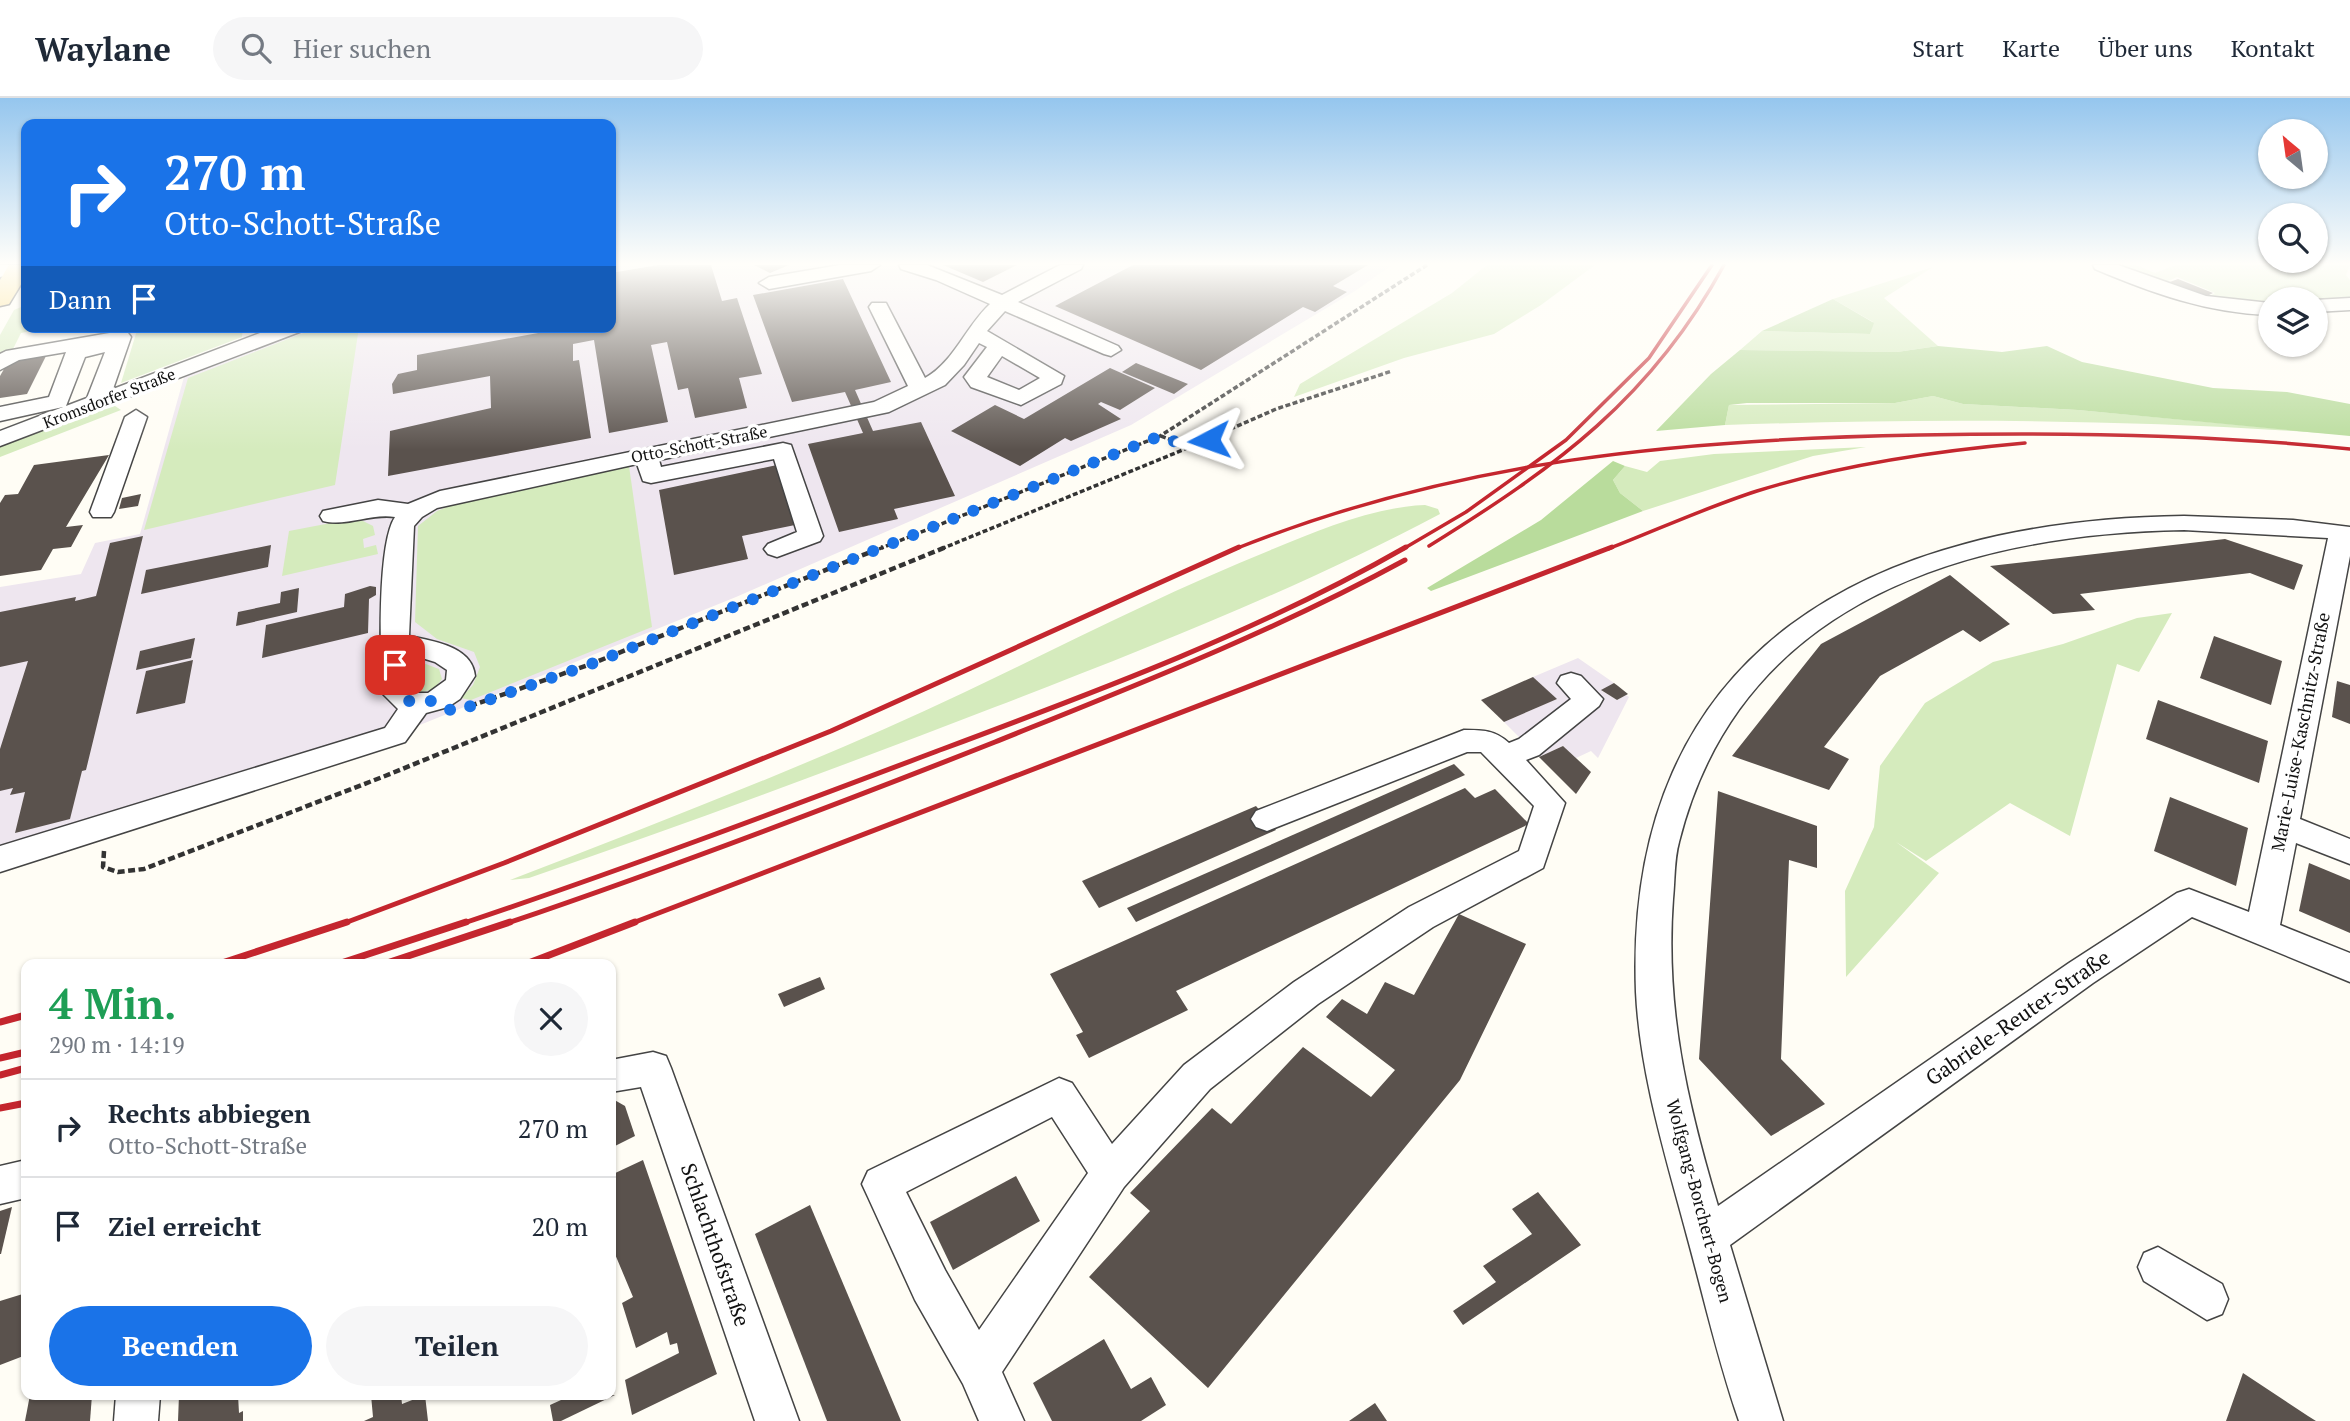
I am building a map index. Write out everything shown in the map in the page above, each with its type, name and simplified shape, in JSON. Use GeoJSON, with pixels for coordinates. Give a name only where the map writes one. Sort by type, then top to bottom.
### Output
{"type":"FeatureCollection","features":[{"type":"Feature","properties":{"kind":"street"},"geometry":{"type":"LineString","coordinates":[[889,327],[920,389]]}},
{"type":"Feature","properties":{"kind":"street","name":"Otto-Schott-Straße"},"geometry":{"type":"LineString","coordinates":[[410,512],[440,498],[646,455],[885,417],[920,389],[937,380],[957,361],[981,327]]}},
{"type":"Feature","properties":{"kind":"street"},"geometry":{"type":"LineString","coordinates":[[1059,327],[1111,350]]}},
{"type":"Feature","properties":{"kind":"street","name":"Kromsdorfer Straße"},"geometry":{"type":"LineString","coordinates":[[0,439],[279,333]]}},
{"type":"Feature","properties":{"kind":"street"},"geometry":{"type":"LineString","coordinates":[[976,333],[999,345]]}},
{"type":"Feature","properties":{"kind":"street"},"geometry":{"type":"LineString","coordinates":[[0,364],[13,355],[121,337],[96,404]]}},
{"type":"Feature","properties":{"kind":"street"},"geometry":{"type":"LineString","coordinates":[[0,414],[50,405],[62,397],[76,353],[118,344]]}},
{"type":"Feature","properties":{"kind":"street"},"geometry":{"type":"LineString","coordinates":[[102,512],[136,417]]}},
{"type":"Feature","properties":{"kind":"street"},"geometry":{"type":"LineString","coordinates":[[646,455],[651,476],[783,450],[811,536],[777,549]]}},
{"type":"Feature","properties":{"kind":"street"},"geometry":{"type":"LineString","coordinates":[[332,516],[378,503],[410,512],[400,528],[395,642],[397,694],[405,701],[426,702],[452,692],[460,683],[462,672],[457,664],[447,657],[395,642]]}},
{"type":"Feature","properties":{"kind":"street","name":"Wolfgang-Borchert-Bogen"},"geometry":{"type":"LineString","coordinates":[[1761,1421],[1681,1147],[1657,1026],[1652,943],[1662,843],[1689,764],[1721,709],[1772,652],[1799,630],[1859,590],[1903,571],[1992,543],[2104,526],[2224,523],[2344,549]]}},
{"type":"Feature","properties":{"kind":"street","name":"Marie-Luise-Kaschnitz-Straße"},"geometry":{"type":"LineString","coordinates":[[2262,932],[2344,549]]}},
{"type":"Feature","properties":{"kind":"street"},"geometry":{"type":"LineString","coordinates":[[1504,757],[1529,747],[1589,699],[1572,683]]}},
{"type":"Feature","properties":{"kind":"street"},"geometry":{"type":"LineString","coordinates":[[0,859],[395,735],[426,702]]}},
{"type":"Feature","properties":{"kind":"street"},"geometry":{"type":"LineString","coordinates":[[978,1369],[1110,1174],[1197,1077],[1306,993],[1421,917],[1532,859],[1550,803],[1488,740],[1464,741],[1267,819]]}},
{"type":"Feature","properties":{"kind":"street"},"geometry":{"type":"LineString","coordinates":[[2283,825],[2350,852]]}},
{"type":"Feature","properties":{"kind":"street","name":"Gabriele-Reuter-Straße"},"geometry":{"type":"LineString","coordinates":[[1707,1237],[2081,973],[2189,902],[2350,968]]}},
{"type":"Feature","properties":{"kind":"street","name":"Schlachthofstraße"},"geometry":{"type":"LineString","coordinates":[[616,1075],[653,1068],[777,1421]]}},
{"type":"Feature","properties":{"kind":"street"},"geometry":{"type":"LineString","coordinates":[[1002,1421],[978,1369],[930,1284],[882,1184],[1059,1095],[1110,1174]]}},
{"type":"Feature","properties":{"kind":"street"},"geometry":{"type":"LineString","coordinates":[[0,1185],[21,1180]]}},
{"type":"Feature","properties":{"kind":"street"},"geometry":{"type":"LineString","coordinates":[[2158,1267],[2207,1299]]}},
{"type":"Feature","properties":{"kind":"street"},"geometry":{"type":"LineString","coordinates":[[136,1421],[138,1400]]}},
{"type":"Feature","properties":{"kind":"path"},"geometry":{"type":"LineString","coordinates":[[426,702],[454,712],[591,664],[1160,436],[1331,327]]}},
{"type":"Feature","properties":{"kind":"path"},"geometry":{"type":"LineString","coordinates":[[114,824],[104,848],[103,867],[118,872],[144,869],[385,776],[1276,410],[1392,371]]}},
{"type":"Feature","properties":{"kind":"path"},"geometry":{"type":"LineString","coordinates":[[1160,436],[1190,447]]}},
{"type":"Feature","properties":{"kind":"shaded area"},"geometry":{"type":"Polygon","coordinates":[[[616,327],[1295,327],[1131,425],[736,597],[395,735],[0,846],[0,587],[81,574],[95,543],[140,534],[184,377],[298,333],[616,333],[616,327]]]}},
{"type":"Feature","properties":{"kind":"shaded area"},"geometry":{"type":"Polygon","coordinates":[[[1578,658],[1614,683],[1602,691],[1617,700],[1626,695],[1629,697],[1598,758],[1591,751],[1576,758],[1563,746],[1539,757],[1504,722],[1556,699],[1533,677],[1578,658]]]}},
{"type":"Feature","properties":{"kind":"green space"},"geometry":{"type":"Polygon","coordinates":[[[5,327],[21,327],[21,333],[11,353],[0,354],[0,335],[5,327]]]}},
{"type":"Feature","properties":{"kind":"green space"},"geometry":{"type":"Polygon","coordinates":[[[1396,327],[1506,327],[1494,334],[1404,358],[1294,397],[1300,384],[1396,327]]]}},
{"type":"Feature","properties":{"kind":"green space"},"geometry":{"type":"Polygon","coordinates":[[[1771,327],[1873,327],[1870,334],[1762,331],[1771,327]]]}},
{"type":"Feature","properties":{"kind":"green space"},"geometry":{"type":"Polygon","coordinates":[[[1872,327],[1916,327],[1938,346],[1897,352],[1740,350],[1762,331],[1870,334],[1872,327]]]}},
{"type":"Feature","properties":{"kind":"green space"},"geometry":{"type":"Polygon","coordinates":[[[136,333],[242,333],[242,337],[121,383],[136,333]]]}},
{"type":"Feature","properties":{"kind":"green space"},"geometry":{"type":"Polygon","coordinates":[[[304,333],[358,333],[335,485],[144,530],[188,378],[304,333]]]}},
{"type":"Feature","properties":{"kind":"green space"},"geometry":{"type":"Polygon","coordinates":[[[1938,346],[2002,352],[2047,346],[2082,362],[2213,388],[2287,392],[2350,404],[2350,436],[2078,410],[1963,404],[1933,396],[1895,403],[1729,405],[1725,425],[1656,431],[1711,374],[1740,350],[1897,352],[1938,346]]]}},
{"type":"Feature","properties":{"kind":"green space"},"geometry":{"type":"Polygon","coordinates":[[[1933,396],[1963,404],[2078,410],[2337,434],[2183,425],[2031,421],[1725,425],[1729,405],[1895,403],[1933,396]]]}},
{"type":"Feature","properties":{"kind":"green space"},"geometry":{"type":"Polygon","coordinates":[[[112,404],[121,410],[0,457],[0,445],[112,404]]]}},
{"type":"Feature","properties":{"kind":"green space"},"geometry":{"type":"Polygon","coordinates":[[[1866,447],[1813,456],[1643,511],[1620,493],[1613,480],[1625,466],[1647,472],[1660,461],[1714,454],[1866,447]]]}},
{"type":"Feature","properties":{"kind":"green space"},"geometry":{"type":"Polygon","coordinates":[[[1613,461],[1625,466],[1613,480],[1620,493],[1643,511],[1431,591],[1427,588],[1541,520],[1613,461]]]}},
{"type":"Feature","properties":{"kind":"green space"},"geometry":{"type":"Polygon","coordinates":[[[629,466],[652,627],[471,700],[461,698],[473,685],[480,667],[474,652],[437,639],[415,622],[418,526],[437,511],[452,505],[629,466]]]}},
{"type":"Feature","properties":{"kind":"green space"},"geometry":{"type":"Polygon","coordinates":[[[1425,505],[1438,509],[1440,514],[1331,568],[1164,640],[762,795],[529,878],[510,880],[853,743],[1157,600],[1273,549],[1366,515],[1425,505]]]}},
{"type":"Feature","properties":{"kind":"green space"},"geometry":{"type":"Polygon","coordinates":[[[357,518],[373,526],[375,535],[363,539],[364,548],[376,545],[378,554],[282,576],[289,531],[357,518]]]}},
{"type":"Feature","properties":{"kind":"green space"},"geometry":{"type":"Polygon","coordinates":[[[2172,613],[2139,672],[2117,664],[2070,836],[2010,803],[1926,861],[1896,842],[1939,873],[1846,977],[1845,891],[1874,827],[1880,766],[1925,703],[1993,662],[2063,644],[2137,618],[2172,613]]]}},
{"type":"Feature","properties":{"kind":"green space"},"geometry":{"type":"Polygon","coordinates":[[[423,663],[439,669],[442,679],[434,689],[419,693],[411,690],[408,672],[423,663]]]}},
{"type":"Feature","properties":{"kind":"building"},"geometry":{"type":"Polygon","coordinates":[[[616,327],[746,327],[762,374],[739,378],[747,408],[695,418],[688,388],[678,390],[667,342],[651,345],[668,422],[609,433],[594,340],[573,344],[573,361],[579,360],[591,438],[388,476],[390,431],[491,408],[490,376],[393,394],[392,384],[398,374],[417,370],[417,355],[538,333],[616,333],[616,327]]]}},
{"type":"Feature","properties":{"kind":"building"},"geometry":{"type":"Polygon","coordinates":[[[765,327],[865,327],[891,382],[855,390],[873,431],[921,422],[955,496],[894,509],[898,519],[839,532],[808,444],[863,433],[845,392],[792,402],[765,327]]]}},
{"type":"Feature","properties":{"kind":"building"},"geometry":{"type":"Polygon","coordinates":[[[1102,327],[1271,327],[1201,370],[1102,327]]]}},
{"type":"Feature","properties":{"kind":"building"},"geometry":{"type":"Polygon","coordinates":[[[46,356],[27,394],[0,398],[0,376],[4,369],[13,361],[46,356]]]}},
{"type":"Feature","properties":{"kind":"building"},"geometry":{"type":"Polygon","coordinates":[[[1136,363],[1188,384],[1174,394],[1122,372],[1136,363]]]}},
{"type":"Feature","properties":{"kind":"building"},"geometry":{"type":"Polygon","coordinates":[[[1110,368],[1155,388],[1120,410],[1101,402],[1098,404],[1121,419],[1071,441],[1065,438],[1020,466],[951,431],[995,405],[1024,419],[1110,368]]]}},
{"type":"Feature","properties":{"kind":"building"},"geometry":{"type":"Polygon","coordinates":[[[109,455],[66,527],[83,525],[71,547],[53,549],[41,570],[0,576],[0,503],[5,495],[18,494],[34,465],[109,455]]]}},
{"type":"Feature","properties":{"kind":"building"},"geometry":{"type":"Polygon","coordinates":[[[777,465],[795,525],[742,536],[748,559],[674,575],[659,490],[777,465]]]}},
{"type":"Feature","properties":{"kind":"building"},"geometry":{"type":"Polygon","coordinates":[[[141,494],[138,506],[119,509],[122,498],[141,494]]]}},
{"type":"Feature","properties":{"kind":"building"},"geometry":{"type":"Polygon","coordinates":[[[143,536],[86,770],[82,771],[70,819],[15,833],[25,792],[10,795],[13,788],[0,791],[0,749],[28,661],[0,667],[0,612],[76,597],[75,601],[96,596],[110,543],[143,536]]]}},
{"type":"Feature","properties":{"kind":"building"},"geometry":{"type":"Polygon","coordinates":[[[2225,539],[2303,565],[2294,590],[2250,573],[2080,594],[2095,610],[2053,614],[1990,566],[2225,539]]]}},
{"type":"Feature","properties":{"kind":"building"},"geometry":{"type":"Polygon","coordinates":[[[271,545],[268,567],[141,594],[146,570],[271,545]]]}},
{"type":"Feature","properties":{"kind":"building"},"geometry":{"type":"Polygon","coordinates":[[[1950,575],[2010,624],[1980,642],[1963,630],[1880,676],[1824,747],[1849,759],[1829,790],[1732,756],[1821,644],[1950,575]]]}},
{"type":"Feature","properties":{"kind":"building"},"geometry":{"type":"Polygon","coordinates":[[[370,586],[376,587],[376,595],[369,599],[368,633],[262,658],[266,625],[344,607],[345,594],[370,586]]]}},
{"type":"Feature","properties":{"kind":"building"},"geometry":{"type":"Polygon","coordinates":[[[299,588],[297,612],[236,626],[238,612],[280,603],[281,592],[299,588]]]}},
{"type":"Feature","properties":{"kind":"building"},"geometry":{"type":"Polygon","coordinates":[[[2214,636],[2282,661],[2271,705],[2200,678],[2214,636]]]}},
{"type":"Feature","properties":{"kind":"building"},"geometry":{"type":"Polygon","coordinates":[[[195,638],[191,658],[136,670],[140,651],[195,638]]]}},
{"type":"Feature","properties":{"kind":"building"},"geometry":{"type":"Polygon","coordinates":[[[193,660],[185,703],[136,714],[146,671],[193,660]]]}},
{"type":"Feature","properties":{"kind":"building"},"geometry":{"type":"Polygon","coordinates":[[[1533,677],[1557,699],[1504,722],[1481,700],[1533,677]]]}},
{"type":"Feature","properties":{"kind":"building"},"geometry":{"type":"Polygon","coordinates":[[[2337,681],[2350,685],[2350,724],[2332,717],[2337,681]]]}},
{"type":"Feature","properties":{"kind":"building"},"geometry":{"type":"Polygon","coordinates":[[[1614,683],[1628,694],[1617,700],[1601,690],[1614,683]]]}},
{"type":"Feature","properties":{"kind":"building"},"geometry":{"type":"Polygon","coordinates":[[[2158,700],[2268,741],[2259,783],[2146,739],[2158,700]]]}},
{"type":"Feature","properties":{"kind":"building"},"geometry":{"type":"Polygon","coordinates":[[[1563,746],[1591,772],[1576,794],[1539,757],[1563,746]]]}},
{"type":"Feature","properties":{"kind":"building"},"geometry":{"type":"Polygon","coordinates":[[[1454,764],[1465,775],[1136,922],[1127,908],[1454,764]]]}},
{"type":"Feature","properties":{"kind":"building"},"geometry":{"type":"Polygon","coordinates":[[[1465,788],[1475,798],[1495,789],[1529,824],[1176,991],[1188,1010],[1089,1058],[1076,1035],[1083,1032],[1050,974],[1465,788]]]}},
{"type":"Feature","properties":{"kind":"building"},"geometry":{"type":"Polygon","coordinates":[[[1718,791],[1817,826],[1817,868],[1789,860],[1781,1059],[1825,1104],[1771,1136],[1699,1059],[1718,791]]]}},
{"type":"Feature","properties":{"kind":"building"},"geometry":{"type":"Polygon","coordinates":[[[2170,797],[2248,828],[2236,886],[2154,851],[2170,797]]]}},
{"type":"Feature","properties":{"kind":"building"},"geometry":{"type":"Polygon","coordinates":[[[1256,806],[1276,830],[1099,908],[1082,881],[1256,806]]]}},
{"type":"Feature","properties":{"kind":"building"},"geometry":{"type":"Polygon","coordinates":[[[2309,863],[2350,880],[2350,933],[2299,911],[2309,863]]]}},
{"type":"Feature","properties":{"kind":"building"},"geometry":{"type":"Polygon","coordinates":[[[1459,914],[1526,944],[1460,1080],[1208,1388],[1089,1277],[1150,1211],[1130,1193],[1212,1108],[1231,1124],[1303,1047],[1371,1097],[1395,1070],[1326,1017],[1342,999],[1367,1014],[1385,982],[1414,995],[1459,914]]]}},
{"type":"Feature","properties":{"kind":"building"},"geometry":{"type":"Polygon","coordinates":[[[820,977],[825,989],[784,1007],[778,994],[820,977]]]}},
{"type":"Feature","properties":{"kind":"building"},"geometry":{"type":"Polygon","coordinates":[[[616,1101],[625,1106],[635,1136],[616,1146],[616,1101]]]}},
{"type":"Feature","properties":{"kind":"building"},"geometry":{"type":"Polygon","coordinates":[[[643,1160],[717,1374],[632,1415],[625,1380],[679,1353],[677,1343],[670,1345],[667,1332],[636,1348],[622,1303],[633,1297],[616,1257],[616,1173],[643,1160]]]}},
{"type":"Feature","properties":{"kind":"building"},"geometry":{"type":"Polygon","coordinates":[[[1016,1176],[1040,1221],[953,1270],[930,1222],[1016,1176]]]}},
{"type":"Feature","properties":{"kind":"building"},"geometry":{"type":"Polygon","coordinates":[[[1538,1192],[1581,1245],[1463,1325],[1453,1311],[1496,1282],[1483,1266],[1532,1234],[1512,1209],[1538,1192]]]}},
{"type":"Feature","properties":{"kind":"building"},"geometry":{"type":"Polygon","coordinates":[[[810,1205],[901,1421],[827,1421],[755,1234],[810,1205]]]}},
{"type":"Feature","properties":{"kind":"building"},"geometry":{"type":"Polygon","coordinates":[[[12,1207],[1,1254],[0,1254],[0,1211],[12,1207]]]}},
{"type":"Feature","properties":{"kind":"building"},"geometry":{"type":"Polygon","coordinates":[[[21,1295],[21,1357],[0,1365],[0,1301],[21,1295]]]}},
{"type":"Feature","properties":{"kind":"building"},"geometry":{"type":"Polygon","coordinates":[[[1104,1339],[1131,1389],[1151,1377],[1166,1405],[1141,1421],[1052,1421],[1033,1383],[1104,1339]]]}},
{"type":"Feature","properties":{"kind":"building"},"geometry":{"type":"Polygon","coordinates":[[[2243,1373],[2308,1416],[2316,1421],[2226,1421],[2243,1373]]]}},
{"type":"Feature","properties":{"kind":"building"},"geometry":{"type":"Polygon","coordinates":[[[29,1400],[92,1400],[90,1421],[25,1421],[29,1400]]]}},
{"type":"Feature","properties":{"kind":"building"},"geometry":{"type":"Polygon","coordinates":[[[179,1400],[238,1400],[239,1413],[243,1411],[243,1421],[178,1421],[179,1400]]]}},
{"type":"Feature","properties":{"kind":"building"},"geometry":{"type":"Polygon","coordinates":[[[371,1400],[402,1400],[402,1404],[412,1400],[426,1400],[428,1421],[364,1421],[373,1417],[371,1400]]]}},
{"type":"Feature","properties":{"kind":"building"},"geometry":{"type":"Polygon","coordinates":[[[561,1400],[605,1400],[561,1421],[553,1421],[550,1405],[561,1400]]]}},
{"type":"Feature","properties":{"kind":"building"},"geometry":{"type":"Polygon","coordinates":[[[1375,1403],[1387,1421],[1349,1421],[1375,1403]]]}},
{"type":"Feature","properties":{"kind":"railway"},"geometry":{"type":"LineString","coordinates":[[1528,468],[1566,440],[1649,358],[1670,327]]}},
{"type":"Feature","properties":{"kind":"railway"},"geometry":{"type":"LineString","coordinates":[[1552,463],[1597,426],[1632,392],[1685,327]]}},
{"type":"Feature","properties":{"kind":"railway"},"geometry":{"type":"LineString","coordinates":[[1552,463],[1657,449],[1743,442],[1919,435],[2135,435],[2350,449]]}},
{"type":"Feature","properties":{"kind":"railway"},"geometry":{"type":"LineString","coordinates":[[1608,549],[1720,504],[1823,473],[1957,450],[2025,443]]}},
{"type":"Feature","properties":{"kind":"railway"},"geometry":{"type":"LineString","coordinates":[[1429,546],[1552,463]]}},
{"type":"Feature","properties":{"kind":"railway"},"geometry":{"type":"LineString","coordinates":[[1528,468],[1552,463]]}},
{"type":"Feature","properties":{"kind":"railway"},"geometry":{"type":"LineString","coordinates":[[1235,549],[1318,519],[1402,494],[1528,468]]}},
{"type":"Feature","properties":{"kind":"railway"},"geometry":{"type":"LineString","coordinates":[[1403,549],[1466,512],[1528,468]]}},
{"type":"Feature","properties":{"kind":"railway"},"geometry":{"type":"LineString","coordinates":[[342,924],[504,863],[831,731],[1239,547]]}},
{"type":"Feature","properties":{"kind":"railway"},"geometry":{"type":"LineString","coordinates":[[461,924],[697,841],[1113,684],[1291,607],[1406,547]]}},
{"type":"Feature","properties":{"kind":"railway"},"geometry":{"type":"LineString","coordinates":[[630,924],[1612,547]]}},
{"type":"Feature","properties":{"kind":"railway"},"geometry":{"type":"LineString","coordinates":[[505,924],[751,836],[1099,700],[1305,611],[1405,560]]}},
{"type":"Feature","properties":{"kind":"railway"},"geometry":{"type":"LineString","coordinates":[[234,959],[347,922]]}},
{"type":"Feature","properties":{"kind":"railway"},"geometry":{"type":"LineString","coordinates":[[353,959],[466,922]]}},
{"type":"Feature","properties":{"kind":"railway"},"geometry":{"type":"LineString","coordinates":[[399,959],[510,922]]}},
{"type":"Feature","properties":{"kind":"railway"},"geometry":{"type":"LineString","coordinates":[[539,959],[635,922]]}},
{"type":"Feature","properties":{"kind":"railway"},"geometry":{"type":"LineString","coordinates":[[0,1022],[21,1016]]}},
{"type":"Feature","properties":{"kind":"railway"},"geometry":{"type":"LineString","coordinates":[[0,1058],[21,1053]]}},
{"type":"Feature","properties":{"kind":"railway"},"geometry":{"type":"LineString","coordinates":[[0,1075],[21,1069]]}},
{"type":"Feature","properties":{"kind":"railway"},"geometry":{"type":"LineString","coordinates":[[0,1108],[21,1104]]}},
{"type":"Feature","properties":{"kind":"route"},"geometry":{"type":"LineString","coordinates":[[395,665],[395,687],[397,694],[405,701],[435,701],[454,712],[591,664],[1160,436],[1190,447],[1209,440]]}}]}
